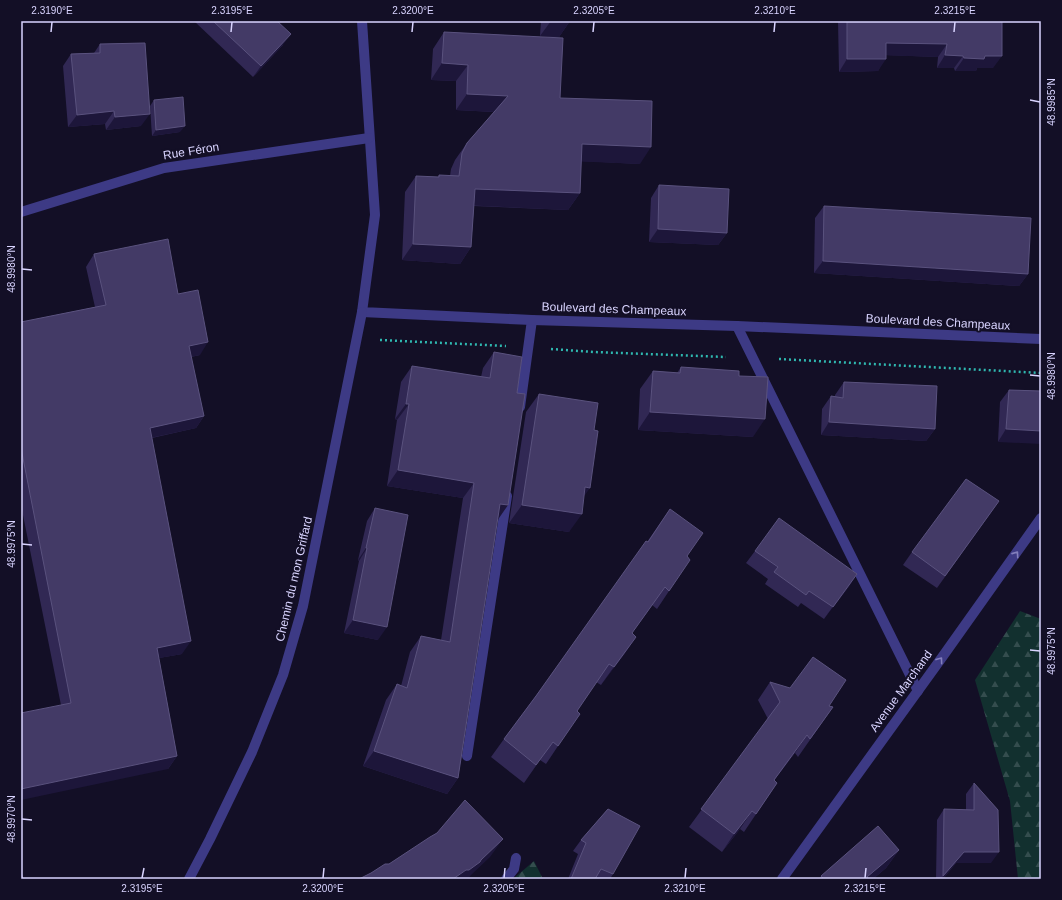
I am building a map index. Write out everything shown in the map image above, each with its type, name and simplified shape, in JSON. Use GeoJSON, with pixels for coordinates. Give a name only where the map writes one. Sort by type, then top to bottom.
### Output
{"type":"FeatureCollection","features":[{"type":"Feature","properties":{"kind":"street"},"geometry":{"type":"LineString","coordinates":[[362,21],[375,214],[362,312]]}},
{"type":"Feature","properties":{"kind":"street","name":"Rue Féron"},"geometry":{"type":"LineString","coordinates":[[21,212],[164,168],[369,138]]}},
{"type":"Feature","properties":{"kind":"street","name":"Boulevard des Champeaux"},"geometry":{"type":"LineString","coordinates":[[362,312],[532,320],[737,326],[1041,339]]}},
{"type":"Feature","properties":{"kind":"street","name":"Chemin du mon Griffard"},"geometry":{"type":"LineString","coordinates":[[189,879],[252,752],[284,675],[303,606],[362,312]]}},
{"type":"Feature","properties":{"kind":"street"},"geometry":{"type":"LineString","coordinates":[[518,420],[532,320]]}},
{"type":"Feature","properties":{"kind":"street"},"geometry":{"type":"LineString","coordinates":[[737,326],[918,691]]}},
{"type":"Feature","properties":{"kind":"street"},"geometry":{"type":"LineString","coordinates":[[466,756],[508,490]]}},
{"type":"Feature","properties":{"kind":"street","name":"Avenue Marchand"},"geometry":{"type":"LineString","coordinates":[[782,879],[1041,518]]}},
{"type":"Feature","properties":{"kind":"street"},"geometry":{"type":"LineString","coordinates":[[506,879],[514,869],[516,858]]}},
{"type":"Feature","properties":{"kind":"path"},"geometry":{"type":"LineString","coordinates":[[357,338],[594,352],[753,358],[1041,373]]}},
{"type":"Feature","properties":{"kind":"green space"},"geometry":{"type":"Polygon","coordinates":[[[1020,611],[1041,619],[1041,879],[1018,879],[1010,801],[975,680],[1020,611]]]}},
{"type":"Feature","properties":{"kind":"green space"},"geometry":{"type":"Polygon","coordinates":[[[534,861],[543,879],[513,879],[534,861]]]}},
{"type":"Feature","properties":{"kind":"building"},"geometry":{"type":"Polygon","coordinates":[[[213,21],[277,21],[291,34],[261,66],[213,21]]]}},
{"type":"Feature","properties":{"kind":"building"},"geometry":{"type":"Polygon","coordinates":[[[847,21],[1002,21],[1002,56],[985,56],[984,59],[964,58],[963,56],[945,55],[947,44],[886,43],[886,59],[847,59],[847,21]]]}},
{"type":"Feature","properties":{"kind":"building"},"geometry":{"type":"Polygon","coordinates":[[[444,32],[563,38],[560,98],[652,101],[651,147],[582,144],[580,193],[475,189],[471,247],[413,244],[416,176],[459,176],[462,153],[467,143],[508,96],[467,94],[468,65],[442,63],[444,32]]]}},
{"type":"Feature","properties":{"kind":"building"},"geometry":{"type":"Polygon","coordinates":[[[145,43],[150,114],[115,117],[114,111],[77,115],[71,54],[100,53],[100,44],[145,43]]]}},
{"type":"Feature","properties":{"kind":"building"},"geometry":{"type":"Polygon","coordinates":[[[183,97],[185,126],[156,130],[154,100],[183,97]]]}},
{"type":"Feature","properties":{"kind":"building"},"geometry":{"type":"Polygon","coordinates":[[[659,185],[729,189],[727,233],[658,229],[659,185]]]}},
{"type":"Feature","properties":{"kind":"building"},"geometry":{"type":"Polygon","coordinates":[[[824,206],[1031,218],[1028,274],[823,261],[824,206]]]}},
{"type":"Feature","properties":{"kind":"building"},"geometry":{"type":"Polygon","coordinates":[[[168,239],[178,294],[198,290],[208,342],[189,346],[204,416],[150,428],[191,641],[157,648],[177,756],[21,789],[21,713],[71,703],[21,448],[21,322],[106,305],[94,254],[168,239]]]}},
{"type":"Feature","properties":{"kind":"building"},"geometry":{"type":"Polygon","coordinates":[[[494,352],[522,357],[517,393],[525,394],[508,505],[500,504],[458,778],[374,751],[397,684],[407,688],[421,636],[450,642],[474,483],[398,470],[409,404],[406,404],[412,366],[490,378],[494,352]]]}},
{"type":"Feature","properties":{"kind":"building"},"geometry":{"type":"Polygon","coordinates":[[[681,367],[739,371],[739,376],[768,377],[765,419],[650,412],[653,371],[680,373],[681,367]]]}},
{"type":"Feature","properties":{"kind":"building"},"geometry":{"type":"Polygon","coordinates":[[[844,382],[937,386],[935,429],[829,422],[831,396],[843,398],[844,382]]]}},
{"type":"Feature","properties":{"kind":"building"},"geometry":{"type":"Polygon","coordinates":[[[1009,390],[1041,391],[1041,431],[1006,429],[1009,390]]]}},
{"type":"Feature","properties":{"kind":"building"},"geometry":{"type":"Polygon","coordinates":[[[539,394],[598,403],[594,430],[598,431],[590,488],[585,487],[582,514],[522,505],[539,394]]]}},
{"type":"Feature","properties":{"kind":"building"},"geometry":{"type":"Polygon","coordinates":[[[966,479],[999,501],[945,576],[912,552],[966,479]]]}},
{"type":"Feature","properties":{"kind":"building"},"geometry":{"type":"Polygon","coordinates":[[[375,508],[408,515],[387,627],[353,620],[375,508]]]}},
{"type":"Feature","properties":{"kind":"building"},"geometry":{"type":"Polygon","coordinates":[[[670,509],[703,533],[687,556],[690,560],[669,591],[665,587],[632,633],[636,637],[614,667],[609,664],[577,711],[580,714],[558,746],[553,742],[536,765],[504,739],[646,541],[648,542],[670,509]]]}},
{"type":"Feature","properties":{"kind":"building"},"geometry":{"type":"Polygon","coordinates":[[[779,518],[857,574],[833,607],[809,591],[806,595],[774,572],[778,567],[755,551],[779,518]]]}},
{"type":"Feature","properties":{"kind":"building"},"geometry":{"type":"Polygon","coordinates":[[[813,657],[846,680],[829,706],[833,707],[810,739],[807,735],[774,780],[777,783],[756,814],[752,811],[734,834],[701,809],[780,702],[770,682],[790,688],[813,657]]]}},
{"type":"Feature","properties":{"kind":"building"},"geometry":{"type":"Polygon","coordinates":[[[974,783],[998,810],[999,852],[964,852],[943,876],[944,809],[974,810],[974,783]]]}},
{"type":"Feature","properties":{"kind":"building"},"geometry":{"type":"Polygon","coordinates":[[[465,800],[503,839],[480,862],[453,879],[359,879],[385,864],[389,864],[437,833],[465,800]]]}},
{"type":"Feature","properties":{"kind":"building"},"geometry":{"type":"Polygon","coordinates":[[[608,809],[640,826],[613,874],[601,869],[595,879],[571,879],[586,843],[581,840],[608,809]]]}},
{"type":"Feature","properties":{"kind":"building"},"geometry":{"type":"Polygon","coordinates":[[[878,826],[899,850],[867,877],[869,879],[824,879],[821,876],[878,826]]]}}]}
